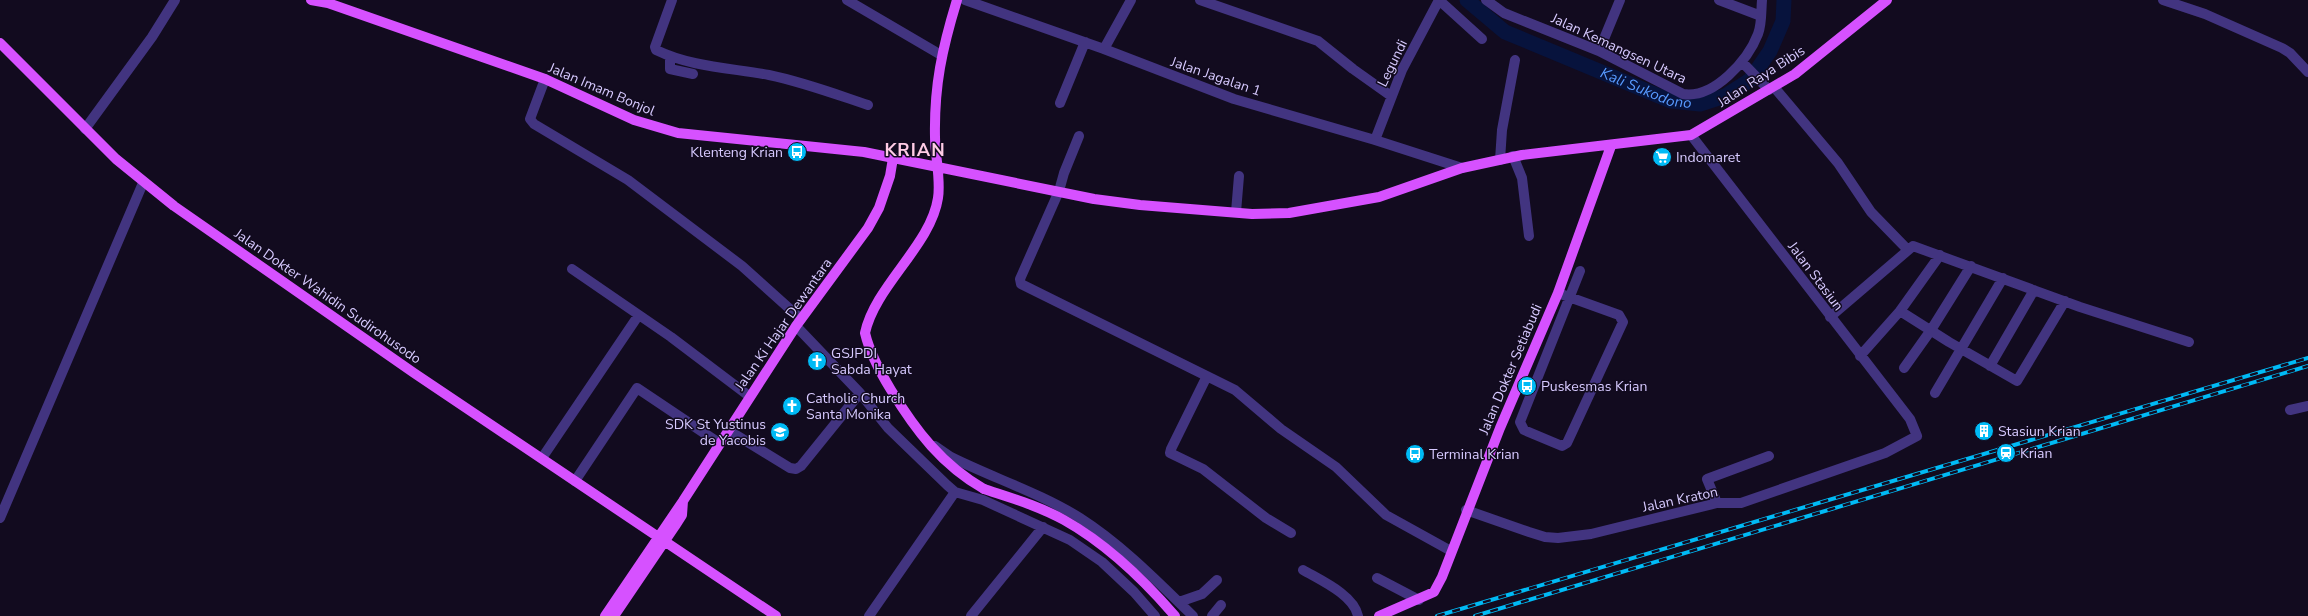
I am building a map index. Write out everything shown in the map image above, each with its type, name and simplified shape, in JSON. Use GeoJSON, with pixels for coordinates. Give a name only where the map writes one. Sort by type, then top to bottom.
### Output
{"type":"FeatureCollection","features":[{"type":"Feature","properties":{"kind":"main road","name":"Jalan Imam Bonjol"},"geometry":{"type":"LineString","coordinates":[[311,0],[328,2],[545,79],[634,120],[678,133],[864,152],[1059,191],[1140,205],[1236,212]]}},
{"type":"Feature","properties":{"kind":"main road"},"geometry":{"type":"LineString","coordinates":[[958,0],[941,55],[935,99],[936,167],[939,197],[932,218],[879,302],[865,333],[874,361],[910,420],[931,449],[948,465],[964,478],[984,489],[1023,502],[1064,520],[1101,545],[1175,616]]}},
{"type":"Feature","properties":{"kind":"main road","name":"Jalan Raya Bibis"},"geometry":{"type":"LineString","coordinates":[[1236,212],[1289,213],[1379,197],[1462,168],[1513,156],[1611,146],[1691,135],[1795,74],[1887,0]]}},
{"type":"Feature","properties":{"kind":"main road","name":"Jalan Dokter Wahidin Sudirohusodo"},"geometry":{"type":"LineString","coordinates":[[0,43],[85,128],[143,183],[414,373],[662,538]]}},
{"type":"Feature","properties":{"kind":"main road","name":"Jalan Dokter Setiabudi"},"geometry":{"type":"LineString","coordinates":[[1380,616],[1434,592],[1466,510],[1558,292],[1611,146]]}},
{"type":"Feature","properties":{"kind":"main road","name":"Jalan Ki Hajar Dewantara"},"geometry":{"type":"LineString","coordinates":[[605,616],[662,538],[682,515],[683,500],[749,396],[798,323],[871,222],[879,208],[890,176],[893,158]]}},
{"type":"Feature","properties":{"kind":"main road"},"geometry":{"type":"LineString","coordinates":[[662,538],[776,616]]}},
{"type":"Feature","properties":{"kind":"main road","name":"Jalan Ki Hajar Dewantara"},"geometry":{"type":"LineString","coordinates":[[614,616],[662,538]]}},
{"type":"Feature","properties":{"kind":"street"},"geometry":{"type":"LineString","coordinates":[[85,128],[152,37],[175,0]]}},
{"type":"Feature","properties":{"kind":"street"},"geometry":{"type":"LineString","coordinates":[[672,0],[655,48],[669,61],[807,84],[868,105]]}},
{"type":"Feature","properties":{"kind":"street"},"geometry":{"type":"LineString","coordinates":[[847,0],[941,55]]}},
{"type":"Feature","properties":{"kind":"street","name":"Jalan Jagalan 1"},"geometry":{"type":"LineString","coordinates":[[958,0],[1085,42],[1234,99],[1375,140],[1462,168]]}},
{"type":"Feature","properties":{"kind":"street"},"geometry":{"type":"LineString","coordinates":[[1104,49],[1131,0]]}},
{"type":"Feature","properties":{"kind":"street"},"geometry":{"type":"LineString","coordinates":[[1200,0],[1318,41],[1330,49],[1352,69],[1391,96]]}},
{"type":"Feature","properties":{"kind":"street"},"geometry":{"type":"LineString","coordinates":[[1439,0],[1482,39]]}},
{"type":"Feature","properties":{"kind":"street","name":"Legundi"},"geometry":{"type":"LineString","coordinates":[[1375,140],[1391,96],[1439,0]]}},
{"type":"Feature","properties":{"kind":"street","name":"Jalan Kemangsen Utara"},"geometry":{"type":"LineString","coordinates":[[1486,0],[1504,13],[1599,51],[1684,94],[1693,95],[1715,86],[1744,63],[1759,32],[1762,0]]}},
{"type":"Feature","properties":{"kind":"street"},"geometry":{"type":"LineString","coordinates":[[1599,51],[1620,0]]}},
{"type":"Feature","properties":{"kind":"street"},"geometry":{"type":"LineString","coordinates":[[1719,0],[1761,16]]}},
{"type":"Feature","properties":{"kind":"street"},"geometry":{"type":"LineString","coordinates":[[2163,0],[2205,14],[2282,48],[2297,60],[2308,72]]}},
{"type":"Feature","properties":{"kind":"street"},"geometry":{"type":"LineString","coordinates":[[1060,104],[1085,42]]}},
{"type":"Feature","properties":{"kind":"street"},"geometry":{"type":"LineString","coordinates":[[1500,160],[1502,130],[1515,60]]}},
{"type":"Feature","properties":{"kind":"street"},"geometry":{"type":"LineString","coordinates":[[669,61],[670,69],[693,74]]}},
{"type":"Feature","properties":{"kind":"street"},"geometry":{"type":"LineString","coordinates":[[1744,63],[1771,89],[1838,163],[1871,212],[1907,249]]}},
{"type":"Feature","properties":{"kind":"street"},"geometry":{"type":"LineString","coordinates":[[545,79],[530,121],[628,180],[742,266],[798,323],[860,393],[888,428],[937,477],[955,492],[983,500],[1043,527],[1105,558],[1155,616]]}},
{"type":"Feature","properties":{"kind":"street","name":"Jalan Stasiun"},"geometry":{"type":"LineString","coordinates":[[1691,135],[1860,356],[1910,418],[1917,436]]}},
{"type":"Feature","properties":{"kind":"street"},"geometry":{"type":"LineString","coordinates":[[1079,136],[1064,172],[1059,191],[1020,279],[1021,284],[1235,390],[1281,428],[1336,467],[1386,515],[1451,551]]}},
{"type":"Feature","properties":{"kind":"street"},"geometry":{"type":"LineString","coordinates":[[1513,156],[1522,178],[1530,236]]}},
{"type":"Feature","properties":{"kind":"street"},"geometry":{"type":"LineString","coordinates":[[1236,212],[1239,176]]}},
{"type":"Feature","properties":{"kind":"street"},"geometry":{"type":"LineString","coordinates":[[0,518],[143,183]]}},
{"type":"Feature","properties":{"kind":"street"},"geometry":{"type":"LineString","coordinates":[[1830,317],[1907,249],[1913,246],[2065,301],[2189,342]]}},
{"type":"Feature","properties":{"kind":"street"},"geometry":{"type":"LineString","coordinates":[[1860,356],[1900,311],[1940,255]]}},
{"type":"Feature","properties":{"kind":"street"},"geometry":{"type":"LineString","coordinates":[[1904,368],[1931,330],[1971,266]]}},
{"type":"Feature","properties":{"kind":"street"},"geometry":{"type":"LineString","coordinates":[[572,269],[638,316],[671,337],[749,396]]}},
{"type":"Feature","properties":{"kind":"street"},"geometry":{"type":"LineString","coordinates":[[1558,292],[1570,297],[1619,315],[1623,322],[1567,444],[1562,446],[1524,430],[1520,422],[1570,297],[1580,271]]}},
{"type":"Feature","properties":{"kind":"street"},"geometry":{"type":"LineString","coordinates":[[1935,393],[2002,278]]}},
{"type":"Feature","properties":{"kind":"street"},"geometry":{"type":"LineString","coordinates":[[1990,366],[2034,290]]}},
{"type":"Feature","properties":{"kind":"street"},"geometry":{"type":"LineString","coordinates":[[1900,311],[2013,380],[2018,380],[2065,301]]}},
{"type":"Feature","properties":{"kind":"street"},"geometry":{"type":"LineString","coordinates":[[542,458],[638,316]]}},
{"type":"Feature","properties":{"kind":"street"},"geometry":{"type":"LineString","coordinates":[[1207,376],[1171,448],[1170,454],[1203,469],[1266,518],[1291,533]]}},
{"type":"Feature","properties":{"kind":"street"},"geometry":{"type":"LineString","coordinates":[[575,480],[636,388],[719,443]]}},
{"type":"Feature","properties":{"kind":"street"},"geometry":{"type":"LineString","coordinates":[[728,430],[790,468],[798,468],[860,393]]}},
{"type":"Feature","properties":{"kind":"street"},"geometry":{"type":"LineString","coordinates":[[2290,410],[2308,406]]}},
{"type":"Feature","properties":{"kind":"street"},"geometry":{"type":"LineString","coordinates":[[910,420],[937,448],[951,457],[1056,504],[1117,545],[1179,602],[1192,616]]}},
{"type":"Feature","properties":{"kind":"street","name":"Jalan Kraton"},"geometry":{"type":"LineString","coordinates":[[1466,510],[1545,537],[1596,532],[1717,503],[1741,503],[1885,452],[1917,436]]}},
{"type":"Feature","properties":{"kind":"street"},"geometry":{"type":"LineString","coordinates":[[1717,503],[1707,479],[1769,456]]}},
{"type":"Feature","properties":{"kind":"street"},"geometry":{"type":"LineString","coordinates":[[869,616],[955,492]]}},
{"type":"Feature","properties":{"kind":"street"},"geometry":{"type":"LineString","coordinates":[[971,616],[1043,527]]}},
{"type":"Feature","properties":{"kind":"street"},"geometry":{"type":"LineString","coordinates":[[1105,558],[1117,545]]}},
{"type":"Feature","properties":{"kind":"street"},"geometry":{"type":"LineString","coordinates":[[1303,570],[1339,591],[1357,611],[1358,616]]}},
{"type":"Feature","properties":{"kind":"street"},"geometry":{"type":"LineString","coordinates":[[1378,578],[1418,600]]}},
{"type":"Feature","properties":{"kind":"street"},"geometry":{"type":"LineString","coordinates":[[1179,602],[1202,594],[1217,580]]}},
{"type":"Feature","properties":{"kind":"street"},"geometry":{"type":"LineString","coordinates":[[1212,616],[1221,605]]}},
{"type":"Feature","properties":{"kind":"waterway","name":"Kali Sukodono"},"geometry":{"type":"LineString","coordinates":[[1467,0],[1505,32],[1671,101],[1700,104],[1725,96],[1750,80],[1770,51],[1783,21],[1784,0]]}},
{"type":"Feature","properties":{"kind":"railway"},"geometry":{"type":"LineString","coordinates":[[1437,616],[2308,358]]}},
{"type":"Feature","properties":{"kind":"railway"},"geometry":{"type":"LineString","coordinates":[[1475,616],[2308,366]]}},
{"type":"Feature","properties":{"kind":"place","name":"Klenteng Krian"},"geometry":{"type":"Point","coordinates":[797,152]}},
{"type":"Feature","properties":{"kind":"place","name":"Indomaret"},"geometry":{"type":"Point","coordinates":[1662,157]}},
{"type":"Feature","properties":{"kind":"place","name":"GSJPDI Sabda Hayat"},"geometry":{"type":"Point","coordinates":[817,361]}},
{"type":"Feature","properties":{"kind":"place","name":"Puskesmas Krian"},"geometry":{"type":"Point","coordinates":[1527,386]}},
{"type":"Feature","properties":{"kind":"place","name":"Catholic Church Santa Monika"},"geometry":{"type":"Point","coordinates":[792,406]}},
{"type":"Feature","properties":{"kind":"place","name":"Stasiun Krian"},"geometry":{"type":"Point","coordinates":[1984,431]}},
{"type":"Feature","properties":{"kind":"place","name":"SDK St Yustinus de Yacobis"},"geometry":{"type":"Point","coordinates":[780,432]}},
{"type":"Feature","properties":{"kind":"place","name":"Krian"},"geometry":{"type":"Point","coordinates":[2006,453]}},
{"type":"Feature","properties":{"kind":"place","name":"Terminal Krian"},"geometry":{"type":"Point","coordinates":[1415,454]}},
{"type":"Feature","properties":{"kind":"district","name":"KRIAN"},"geometry":{"type":"Point","coordinates":[915,150]}}]}
